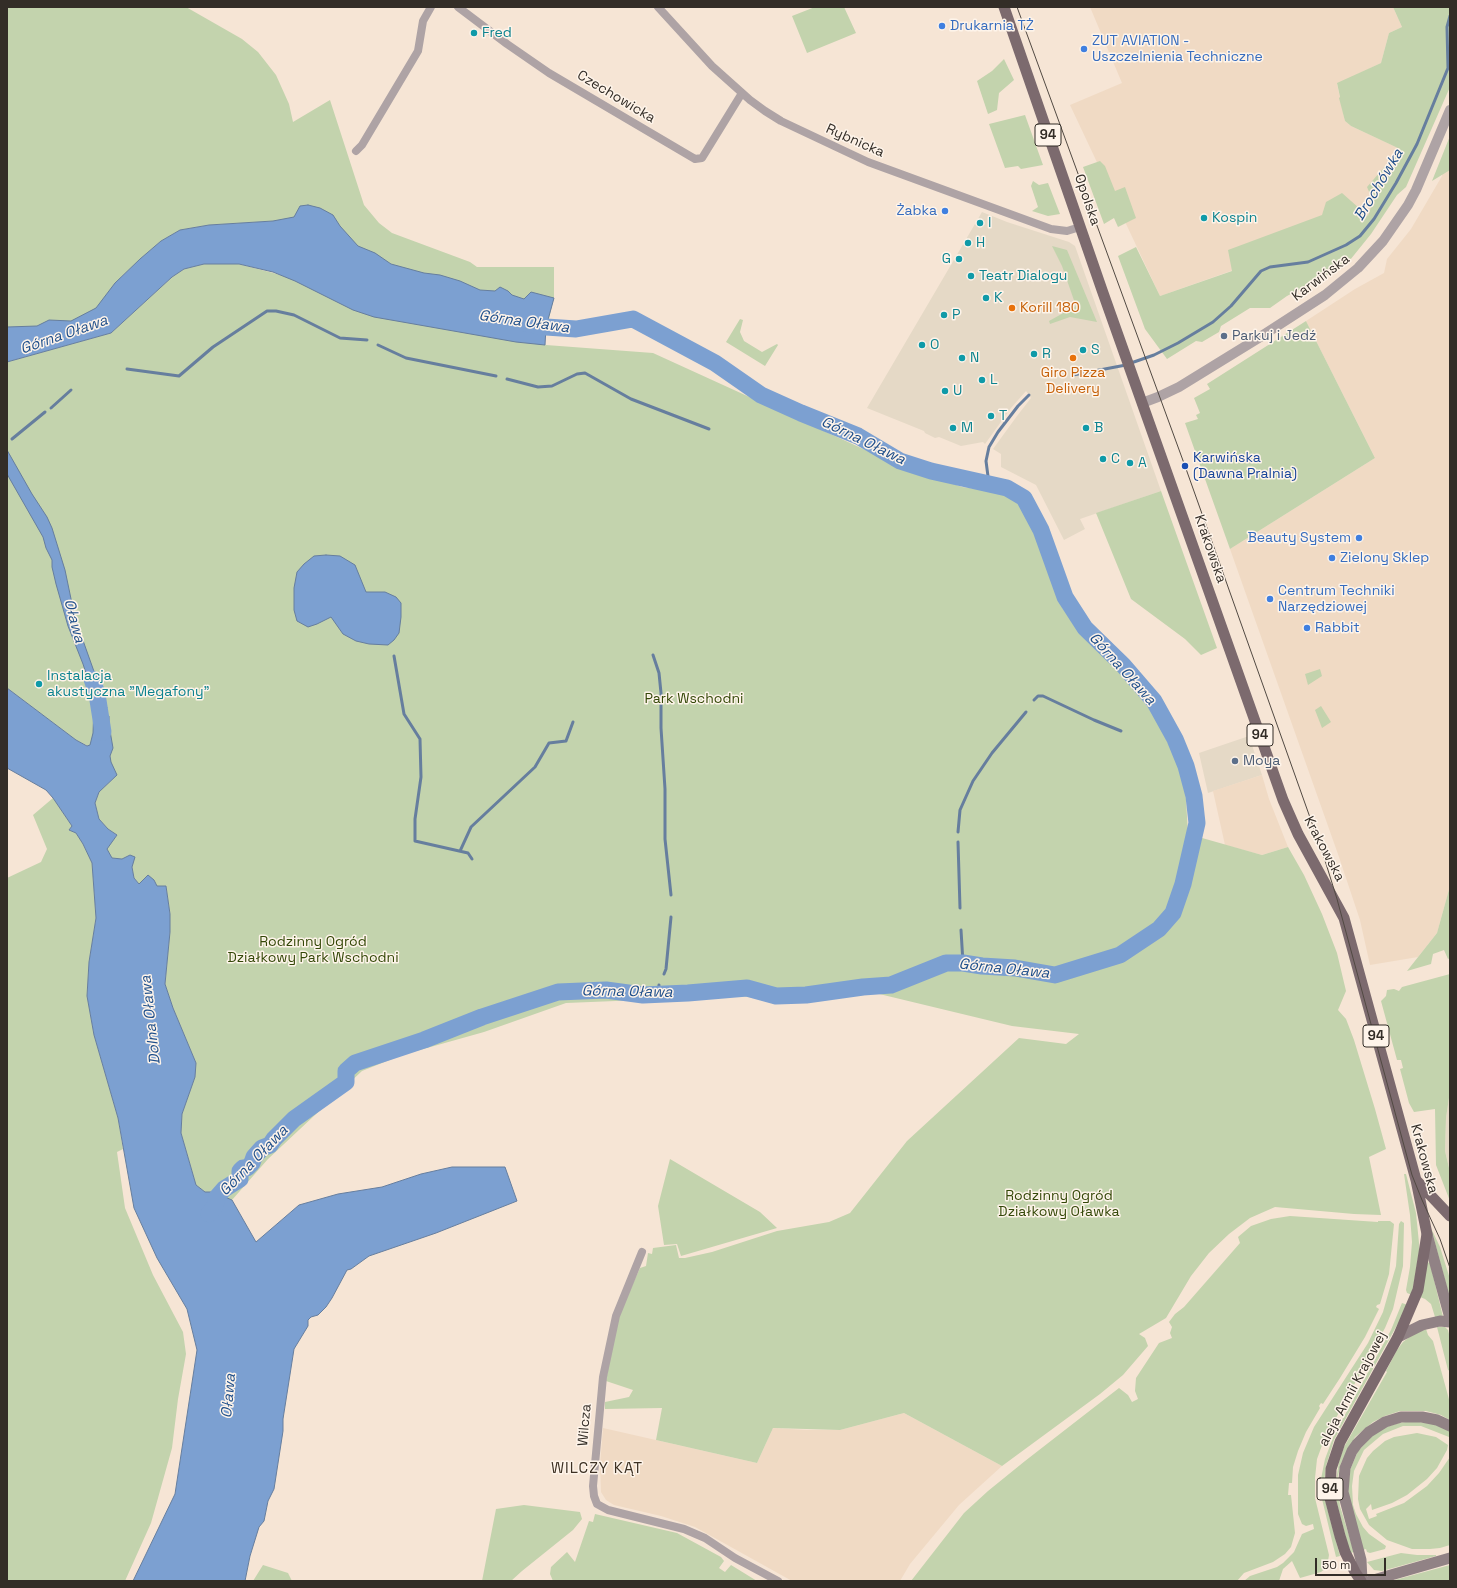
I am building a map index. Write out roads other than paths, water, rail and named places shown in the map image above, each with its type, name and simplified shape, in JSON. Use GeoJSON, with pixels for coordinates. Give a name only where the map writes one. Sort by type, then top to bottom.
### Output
{"type":"FeatureCollection","features":[{"type":"Feature","properties":{"kind":"main road","name":"Opolska"},"geometry":{"type":"LineString","coordinates":[[1004,7],[1142,403]]}},
{"type":"Feature","properties":{"kind":"main road","name":"Krakowska"},"geometry":{"type":"LineString","coordinates":[[1142,403],[1283,800],[1302,842],[1344,918],[1416,1180],[1427,1234],[1450,1318]]}},
{"type":"Feature","properties":{"kind":"main road","name":"94"},"geometry":{"type":"LineString","coordinates":[[1416,1180],[1450,1216]]}},
{"type":"Feature","properties":{"kind":"main road","name":"Krakowska"},"geometry":{"type":"LineString","coordinates":[[1440,1204],[1450,1223]]}},
{"type":"Feature","properties":{"kind":"main road","name":"aleja Armii Krajowej"},"geometry":{"type":"LineString","coordinates":[[1362,1581],[1347,1557],[1340,1536],[1330,1498],[1331,1469],[1340,1442],[1398,1337],[1418,1290],[1427,1234]]}},
{"type":"Feature","properties":{"kind":"main road"},"geometry":{"type":"LineString","coordinates":[[1398,1337],[1422,1325],[1440,1321],[1450,1322]]}},
{"type":"Feature","properties":{"kind":"main road"},"geometry":{"type":"LineString","coordinates":[[1362,1581],[1361,1560],[1343,1492],[1345,1468],[1352,1451],[1363,1437],[1374,1429],[1385,1422],[1401,1417],[1422,1417],[1436,1420],[1450,1426]]}},
{"type":"Feature","properties":{"kind":"main road"},"geometry":{"type":"LineString","coordinates":[[1370,1581],[1450,1558]]}},
{"type":"Feature","properties":{"kind":"street"},"geometry":{"type":"LineString","coordinates":[[356,151],[362,145],[418,51],[423,21],[432,7]]}},
{"type":"Feature","properties":{"kind":"street","name":"Czechowicka"},"geometry":{"type":"LineString","coordinates":[[458,7],[549,73],[695,159],[702,158],[742,93]]}},
{"type":"Feature","properties":{"kind":"street","name":"Rybnicka"},"geometry":{"type":"LineString","coordinates":[[659,7],[712,66],[742,93],[765,111],[781,120],[832,146],[880,166],[1051,229],[1067,231],[1080,227]]}},
{"type":"Feature","properties":{"kind":"street","name":"Karwińska"},"geometry":{"type":"LineString","coordinates":[[1142,403],[1179,387],[1258,339],[1325,296],[1358,268],[1383,241],[1408,205],[1416,190],[1450,110]]}},
{"type":"Feature","properties":{"kind":"street","name":"Wilcza"},"geometry":{"type":"LineString","coordinates":[[642,1252],[616,1316],[602,1377],[596,1435],[593,1486],[597,1504],[608,1510],[684,1529],[705,1538],[735,1558],[778,1581]]}},
{"type":"Feature","properties":{"kind":"water"},"geometry":{"type":"Polygon","coordinates":[[[308,205],[320,208],[333,215],[340,226],[358,246],[375,253],[391,264],[424,273],[440,275],[460,281],[480,290],[495,291],[500,287],[512,295],[524,299],[531,292],[554,298],[546,327],[545,345],[516,342],[374,317],[353,310],[295,281],[273,272],[239,264],[204,264],[184,269],[172,277],[111,333],[7,362],[7,327],[37,326],[49,320],[71,321],[96,308],[115,283],[140,259],[161,241],[180,230],[209,225],[273,221],[294,217],[300,206],[308,205]]]}},
{"type":"Feature","properties":{"kind":"water"},"geometry":{"type":"Polygon","coordinates":[[[7,450],[52,528],[65,570],[75,618],[107,708],[94,698],[83,664],[68,626],[56,584],[52,560],[46,548],[43,537],[7,474],[7,450]]]}},
{"type":"Feature","properties":{"kind":"water"},"geometry":{"type":"Polygon","coordinates":[[[314,556],[340,556],[355,565],[366,592],[385,592],[396,597],[401,603],[399,633],[388,645],[369,644],[356,641],[343,634],[331,617],[308,627],[297,621],[294,610],[294,588],[297,572],[314,556]]]}},
{"type":"Feature","properties":{"kind":"water","name":"Dolna Oława"},"geometry":{"type":"Polygon","coordinates":[[[7,688],[76,740],[87,746],[90,745],[93,733],[94,705],[109,716],[113,748],[110,756],[117,775],[99,792],[95,803],[99,819],[108,829],[117,835],[107,849],[112,858],[122,859],[130,855],[135,857],[132,867],[134,878],[139,884],[148,875],[154,880],[157,886],[166,886],[170,914],[170,932],[165,984],[173,1008],[196,1063],[195,1077],[182,1114],[181,1133],[196,1185],[205,1192],[213,1192],[232,1200],[256,1242],[299,1205],[338,1194],[382,1187],[421,1174],[452,1167],[505,1167],[517,1201],[436,1233],[369,1256],[351,1269],[347,1270],[326,1307],[318,1315],[311,1317],[308,1320],[308,1326],[294,1349],[274,1489],[268,1501],[264,1521],[259,1527],[250,1556],[245,1581],[133,1581],[175,1494],[197,1350],[187,1309],[157,1258],[134,1208],[118,1118],[94,1035],[87,996],[89,962],[96,918],[92,863],[76,833],[69,830],[72,826],[46,790],[7,768],[7,688]]]}},
{"type":"Feature","properties":{"kind":"waterway","name":"Brochówka"},"geometry":{"type":"LineString","coordinates":[[1131,363],[1154,355],[1178,343],[1213,322],[1231,306],[1261,271],[1270,267],[1308,262],[1346,245],[1360,236],[1374,219],[1417,144],[1448,68],[1447,27],[1450,16]]}},
{"type":"Feature","properties":{"kind":"waterway"},"geometry":{"type":"LineString","coordinates":[[127,369],[179,376],[213,347],[267,311],[276,311],[294,315],[340,338],[367,340]]}},
{"type":"Feature","properties":{"kind":"waterway","name":"Górna Oława"},"geometry":{"type":"LineString","coordinates":[[209,1214],[215,1206],[217,1197],[224,1189],[240,1179],[240,1171],[243,1168],[247,1168],[252,1163],[254,1157],[262,1148],[270,1145],[294,1119],[346,1082],[346,1071],[355,1063],[424,1040],[482,1017],[558,992],[606,990],[643,995],[747,988],[776,996],[806,995],[863,987],[891,985],[946,963],[963,963],[1015,968],[1055,975],[1120,955],[1159,929],[1173,913],[1183,884],[1197,823],[1194,796],[1186,766],[1175,739],[1154,701],[1123,665],[1085,628],[1065,597],[1041,530],[1024,498],[1007,488],[931,471],[900,461],[858,436],[761,395],[715,363],[633,319],[576,329],[546,327],[524,323]]}},
{"type":"Feature","properties":{"kind":"waterway"},"geometry":{"type":"LineString","coordinates":[[378,345],[406,358],[496,376]]}},
{"type":"Feature","properties":{"kind":"waterway","name":"Brochówka"},"geometry":{"type":"LineString","coordinates":[[1073,375],[1126,365]]}},
{"type":"Feature","properties":{"kind":"waterway"},"geometry":{"type":"LineString","coordinates":[[507,379],[538,387],[552,386],[577,374],[585,373],[631,399],[709,429]]}},
{"type":"Feature","properties":{"kind":"waterway"},"geometry":{"type":"LineString","coordinates":[[51,408],[71,390]]}},
{"type":"Feature","properties":{"kind":"waterway","name":"Brochówka"},"geometry":{"type":"LineString","coordinates":[[989,484],[986,461],[989,447],[998,432],[1018,406],[1029,395]]}},
{"type":"Feature","properties":{"kind":"waterway"},"geometry":{"type":"LineString","coordinates":[[12,439],[45,412]]}},
{"type":"Feature","properties":{"kind":"waterway"},"geometry":{"type":"LineString","coordinates":[[653,655],[659,673],[661,693],[661,728],[665,789],[665,839],[671,895]]}},
{"type":"Feature","properties":{"kind":"waterway"},"geometry":{"type":"LineString","coordinates":[[394,656],[404,714],[420,739],[421,777],[415,819],[415,841],[468,853],[472,859]]}},
{"type":"Feature","properties":{"kind":"waterway","name":"Oława"},"geometry":{"type":"LineString","coordinates":[[92,679],[97,694],[103,732]]}},
{"type":"Feature","properties":{"kind":"waterway"},"geometry":{"type":"LineString","coordinates":[[1034,700],[1038,696],[1043,696],[1121,731]]}},
{"type":"Feature","properties":{"kind":"waterway"},"geometry":{"type":"LineString","coordinates":[[958,832],[960,810],[973,781],[992,753],[1026,712]]}},
{"type":"Feature","properties":{"kind":"waterway"},"geometry":{"type":"LineString","coordinates":[[460,851],[471,827],[535,767],[549,743],[566,741],[573,722]]}},
{"type":"Feature","properties":{"kind":"waterway"},"geometry":{"type":"LineString","coordinates":[[958,842],[960,908]]}},
{"type":"Feature","properties":{"kind":"waterway"},"geometry":{"type":"LineString","coordinates":[[664,974],[666,969],[671,917]]}},
{"type":"Feature","properties":{"kind":"waterway"},"geometry":{"type":"LineString","coordinates":[[961,930],[963,963]]}},
{"type":"Feature","properties":{"kind":"waterway"},"geometry":{"type":"LineString","coordinates":[[658,994],[659,985]]}},
{"type":"Feature","properties":{"kind":"tram line"},"geometry":{"type":"LineString","coordinates":[[1017,7],[1185,466],[1323,854],[1337,899],[1412,1175],[1440,1239],[1450,1268]]}},
{"type":"Feature","properties":{"kind":"place","name":"Drukarnia TŻ"},"geometry":{"type":"Point","coordinates":[942,26]}},
{"type":"Feature","properties":{"kind":"place","name":"Fred"},"geometry":{"type":"Point","coordinates":[474,33]}},
{"type":"Feature","properties":{"kind":"place","name":"ZUT AVIATION - Uszczelnienia Techniczne"},"geometry":{"type":"Point","coordinates":[1084,49]}},
{"type":"Feature","properties":{"kind":"place","name":"Żabka"},"geometry":{"type":"Point","coordinates":[945,211]}},
{"type":"Feature","properties":{"kind":"place","name":"Kospin"},"geometry":{"type":"Point","coordinates":[1204,218]}},
{"type":"Feature","properties":{"kind":"place","name":"I"},"geometry":{"type":"Point","coordinates":[980,223]}},
{"type":"Feature","properties":{"kind":"place","name":"H"},"geometry":{"type":"Point","coordinates":[968,243]}},
{"type":"Feature","properties":{"kind":"place","name":"G"},"geometry":{"type":"Point","coordinates":[959,259]}},
{"type":"Feature","properties":{"kind":"place","name":"Teatr Dialogu"},"geometry":{"type":"Point","coordinates":[971,276]}},
{"type":"Feature","properties":{"kind":"place","name":"K"},"geometry":{"type":"Point","coordinates":[986,298]}},
{"type":"Feature","properties":{"kind":"place","name":"Korill 180"},"geometry":{"type":"Point","coordinates":[1012,308]}},
{"type":"Feature","properties":{"kind":"place","name":"P"},"geometry":{"type":"Point","coordinates":[944,315]}},
{"type":"Feature","properties":{"kind":"place","name":"Parkuj i Jedź"},"geometry":{"type":"Point","coordinates":[1224,336]}},
{"type":"Feature","properties":{"kind":"place","name":"O"},"geometry":{"type":"Point","coordinates":[922,345]}},
{"type":"Feature","properties":{"kind":"place","name":"S"},"geometry":{"type":"Point","coordinates":[1083,350]}},
{"type":"Feature","properties":{"kind":"place","name":"R"},"geometry":{"type":"Point","coordinates":[1034,354]}},
{"type":"Feature","properties":{"kind":"place","name":"N"},"geometry":{"type":"Point","coordinates":[962,358]}},
{"type":"Feature","properties":{"kind":"place","name":"Giro Pizza Delivery"},"geometry":{"type":"Point","coordinates":[1073,358]}},
{"type":"Feature","properties":{"kind":"place","name":"L"},"geometry":{"type":"Point","coordinates":[982,380]}},
{"type":"Feature","properties":{"kind":"place","name":"U"},"geometry":{"type":"Point","coordinates":[945,391]}},
{"type":"Feature","properties":{"kind":"place","name":"T"},"geometry":{"type":"Point","coordinates":[991,416]}},
{"type":"Feature","properties":{"kind":"place","name":"M"},"geometry":{"type":"Point","coordinates":[953,428]}},
{"type":"Feature","properties":{"kind":"place","name":"B"},"geometry":{"type":"Point","coordinates":[1086,428]}},
{"type":"Feature","properties":{"kind":"place","name":"C"},"geometry":{"type":"Point","coordinates":[1103,459]}},
{"type":"Feature","properties":{"kind":"place","name":"A"},"geometry":{"type":"Point","coordinates":[1130,463]}},
{"type":"Feature","properties":{"kind":"place","name":"Karwińska (Dawna Pralnia)"},"geometry":{"type":"Point","coordinates":[1185,466]}},
{"type":"Feature","properties":{"kind":"place","name":"Beauty System"},"geometry":{"type":"Point","coordinates":[1359,538]}},
{"type":"Feature","properties":{"kind":"place","name":"Zielony Sklep"},"geometry":{"type":"Point","coordinates":[1332,558]}},
{"type":"Feature","properties":{"kind":"place","name":"Centrum Techniki Narzędziowej"},"geometry":{"type":"Point","coordinates":[1270,599]}},
{"type":"Feature","properties":{"kind":"place","name":"Rabbit"},"geometry":{"type":"Point","coordinates":[1307,628]}},
{"type":"Feature","properties":{"kind":"place","name":"Instalacja akustyczna \"Megafony\""},"geometry":{"type":"Point","coordinates":[39,684]}},
{"type":"Feature","properties":{"kind":"place","name":"Moya"},"geometry":{"type":"Point","coordinates":[1235,761]}},
{"type":"Feature","properties":{"kind":"district","name":"WILCZY KĄT"},"geometry":{"type":"Point","coordinates":[597,1469]}},
{"type":"Feature","properties":{"kind":"park label","name":"Park Wschodni"},"geometry":{"type":"Point","coordinates":[694,699]}},
{"type":"Feature","properties":{"kind":"park label","name":"Rodzinny Ogród Działkowy Park Wschodni"},"geometry":{"type":"Point","coordinates":[313,950]}},
{"type":"Feature","properties":{"kind":"park label","name":"Rodzinny Ogród Działkowy Oławka"},"geometry":{"type":"Point","coordinates":[1059,1204]}}]}
